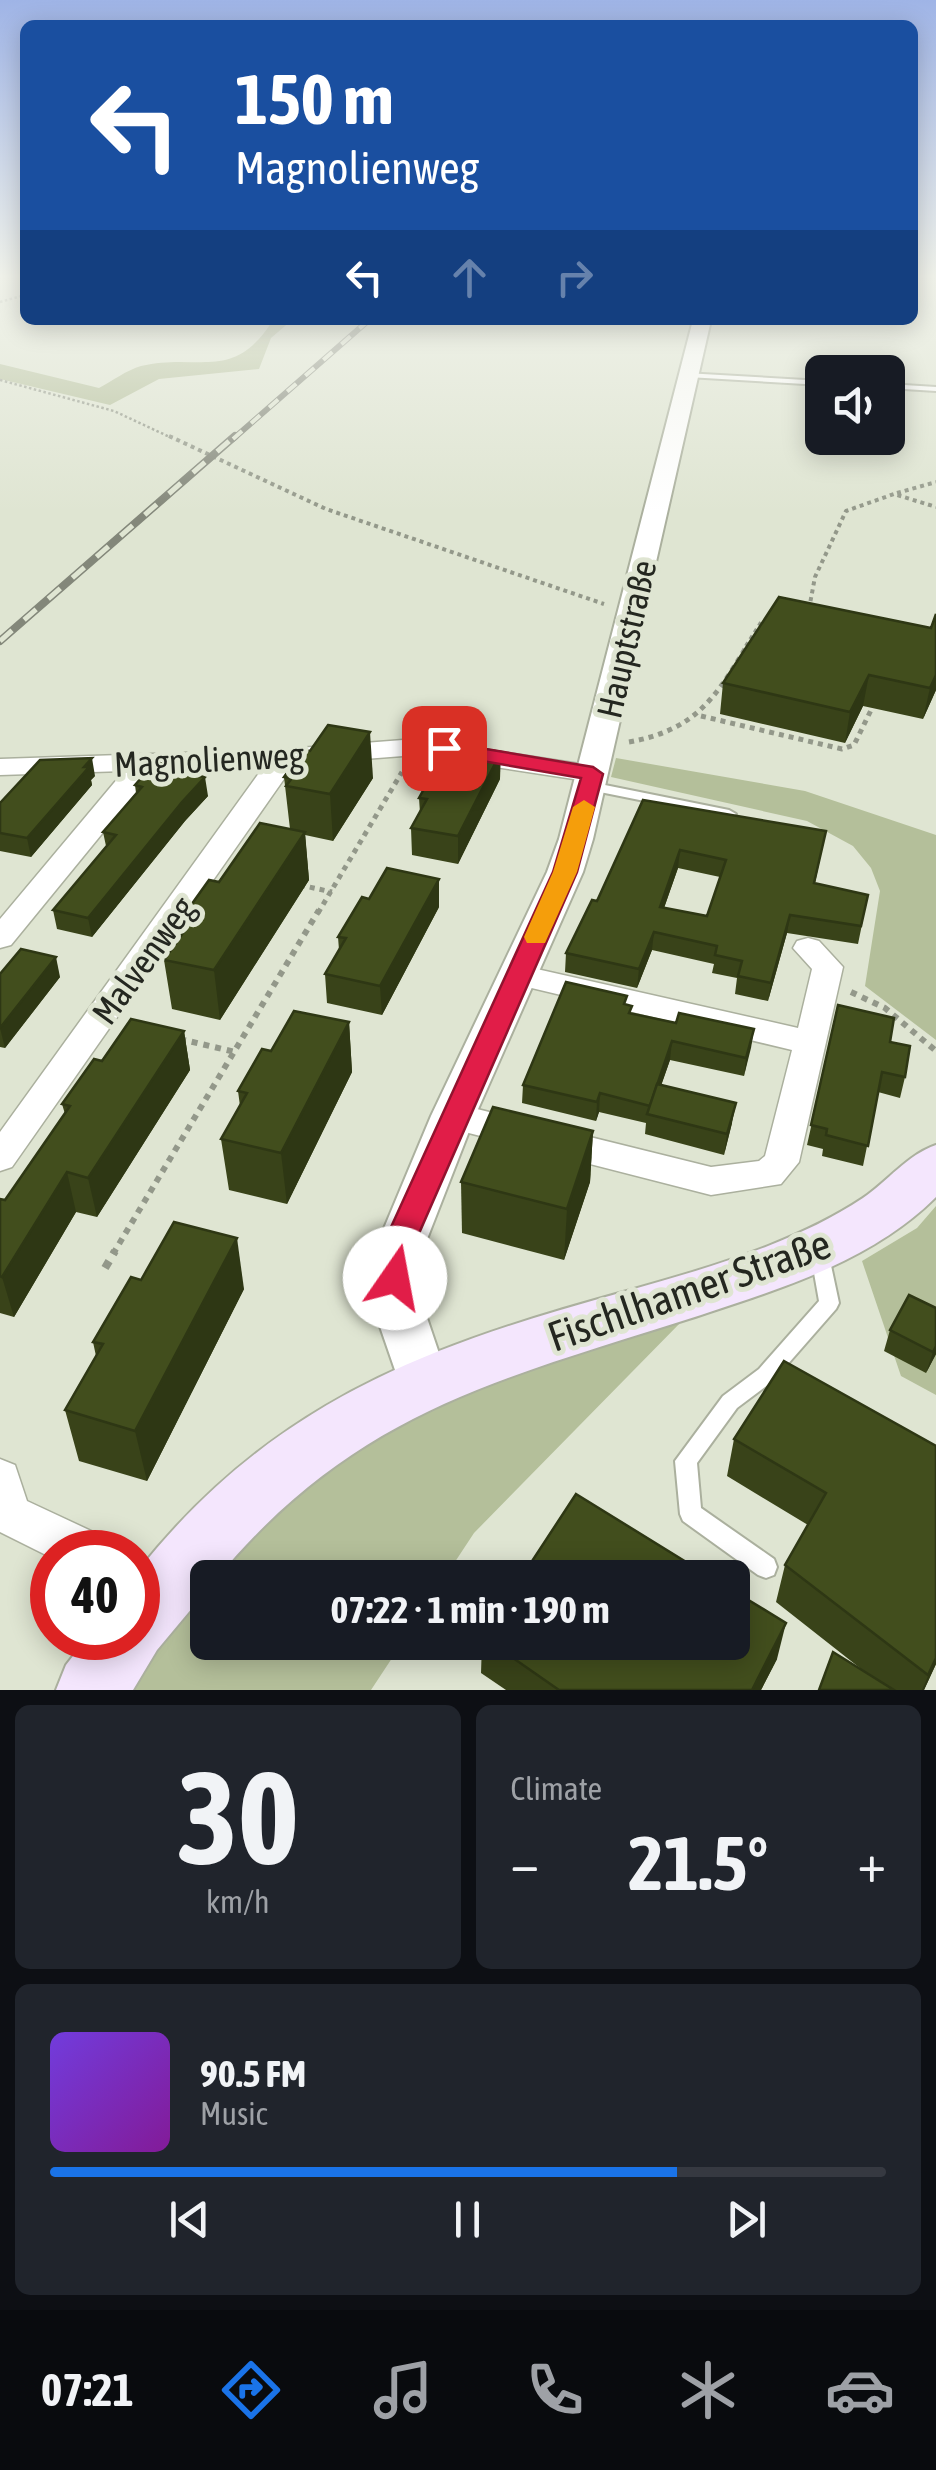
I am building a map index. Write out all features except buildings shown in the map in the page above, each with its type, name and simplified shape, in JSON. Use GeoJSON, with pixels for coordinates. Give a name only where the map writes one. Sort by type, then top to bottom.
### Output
{"type":"FeatureCollection","features":[{"type":"Feature","properties":{"kind":"main road","name":"Fischlhamer Straße"},"geometry":{"type":"LineString","coordinates":[[423,1383],[487,1358],[740,1280],[819,1250],[894,1206],[936,1165]]}},
{"type":"Feature","properties":{"kind":"main road"},"geometry":{"type":"LineString","coordinates":[[160,1588],[268,1479],[329,1434],[423,1383]]}},
{"type":"Feature","properties":{"kind":"main road"},"geometry":{"type":"LineString","coordinates":[[91,1690],[109,1660]]}},
{"type":"Feature","properties":{"kind":"street","name":"Hauptstraße"},"geometry":{"type":"LineString","coordinates":[[423,1383],[400,1312],[396,1257],[453,1116],[565,872],[594,768],[693,354]]}},
{"type":"Feature","properties":{"kind":"street","name":"Magnolienweg"},"geometry":{"type":"LineString","coordinates":[[1,769],[416,748],[594,768]]}},
{"type":"Feature","properties":{"kind":"street","name":"Malvenweg"},"geometry":{"type":"LineString","coordinates":[[0,1158],[271,779],[275,770],[273,758]]}},
{"type":"Feature","properties":{"kind":"street"},"geometry":{"type":"LineString","coordinates":[[0,938],[132,780],[140,763]]}},
{"type":"Feature","properties":{"kind":"street"},"geometry":{"type":"LineString","coordinates":[[453,1116],[688,1177],[730,1181],[768,1174],[781,1162],[828,966],[808,948]]}},
{"type":"Feature","properties":{"kind":"street"},"geometry":{"type":"LineString","coordinates":[[519,975],[808,1042]]}},
{"type":"Feature","properties":{"kind":"street"},"geometry":{"type":"LineString","coordinates":[[2,1500],[52,1530]]}},
{"type":"Feature","properties":{"kind":"lane"},"geometry":{"type":"LineString","coordinates":[[688,375],[805,382]]}},
{"type":"Feature","properties":{"kind":"lane"},"geometry":{"type":"LineString","coordinates":[[905,387],[936,389]]}},
{"type":"Feature","properties":{"kind":"lane"},"geometry":{"type":"LineString","coordinates":[[594,768],[729,814]]}},
{"type":"Feature","properties":{"kind":"lane"},"geometry":{"type":"LineString","coordinates":[[766,1567],[690,1514],[686,1460],[730,1402],[766,1375],[829,1303],[819,1250]]}},
{"type":"Feature","properties":{"kind":"path"},"geometry":{"type":"LineString","coordinates":[[0,380],[114,411],[326,510],[510,575],[632,611]]}},
{"type":"Feature","properties":{"kind":"path"},"geometry":{"type":"LineString","coordinates":[[809,624],[815,577],[838,522],[860,503],[936,482]]}},
{"type":"Feature","properties":{"kind":"path"},"geometry":{"type":"LineString","coordinates":[[894,494],[936,508]]}},
{"type":"Feature","properties":{"kind":"path"},"geometry":{"type":"LineString","coordinates":[[594,768],[701,716],[762,621]]}},
{"type":"Feature","properties":{"kind":"path"},"geometry":{"type":"LineString","coordinates":[[701,716],[842,749],[854,745],[878,697]]}},
{"type":"Feature","properties":{"kind":"path"},"geometry":{"type":"LineString","coordinates":[[105,1268],[416,748]]}},
{"type":"Feature","properties":{"kind":"path"},"geometry":{"type":"LineString","coordinates":[[290,884],[332,892]]}},
{"type":"Feature","properties":{"kind":"path"},"geometry":{"type":"LineString","coordinates":[[825,981],[884,1008],[936,1051]]}},
{"type":"Feature","properties":{"kind":"path"},"geometry":{"type":"LineString","coordinates":[[164,1035],[236,1052]]}},
{"type":"Feature","properties":{"kind":"green space"},"geometry":{"type":"Polygon","coordinates":[[[240,354],[265,354],[259,369],[159,379],[110,405],[0,379],[0,364],[99,388],[141,366],[229,359],[240,354]]]}},
{"type":"Feature","properties":{"kind":"green space"},"geometry":{"type":"Polygon","coordinates":[[[616,758],[805,791],[936,835],[936,1040],[865,986],[880,891],[871,868],[853,846],[807,821],[611,777],[616,758]]]}},
{"type":"Feature","properties":{"kind":"green space"},"geometry":{"type":"Polygon","coordinates":[[[936,1206],[936,1395],[901,1376],[862,1261],[917,1228],[936,1206]]]}},
{"type":"Feature","properties":{"kind":"green space"},"geometry":{"type":"Polygon","coordinates":[[[684,1319],[474,1533],[456,1560],[221,1560],[270,1500],[427,1401],[684,1319]]]}},
{"type":"Feature","properties":{"kind":"green space"},"geometry":{"type":"Polygon","coordinates":[[[190,1598],[190,1660],[391,1660],[371,1690],[115,1690],[139,1660],[160,1660],[160,1635],[190,1598]]]}},
{"type":"Feature","properties":{"kind":"railway"},"geometry":{"type":"LineString","coordinates":[[233,439],[330,354]]}},
{"type":"Feature","properties":{"kind":"railway"},"geometry":{"type":"LineString","coordinates":[[0,641],[235,436]]}},
{"type":"Feature","properties":{"kind":"slow traffic"},"geometry":{"type":"LineString","coordinates":[[536,937],[565,872],[584,807]]}},
{"type":"Feature","properties":{"kind":"route"},"geometry":{"type":"LineString","coordinates":[[395,1278],[402,1238],[453,1116],[565,872],[593,774],[444,748]]}}]}
